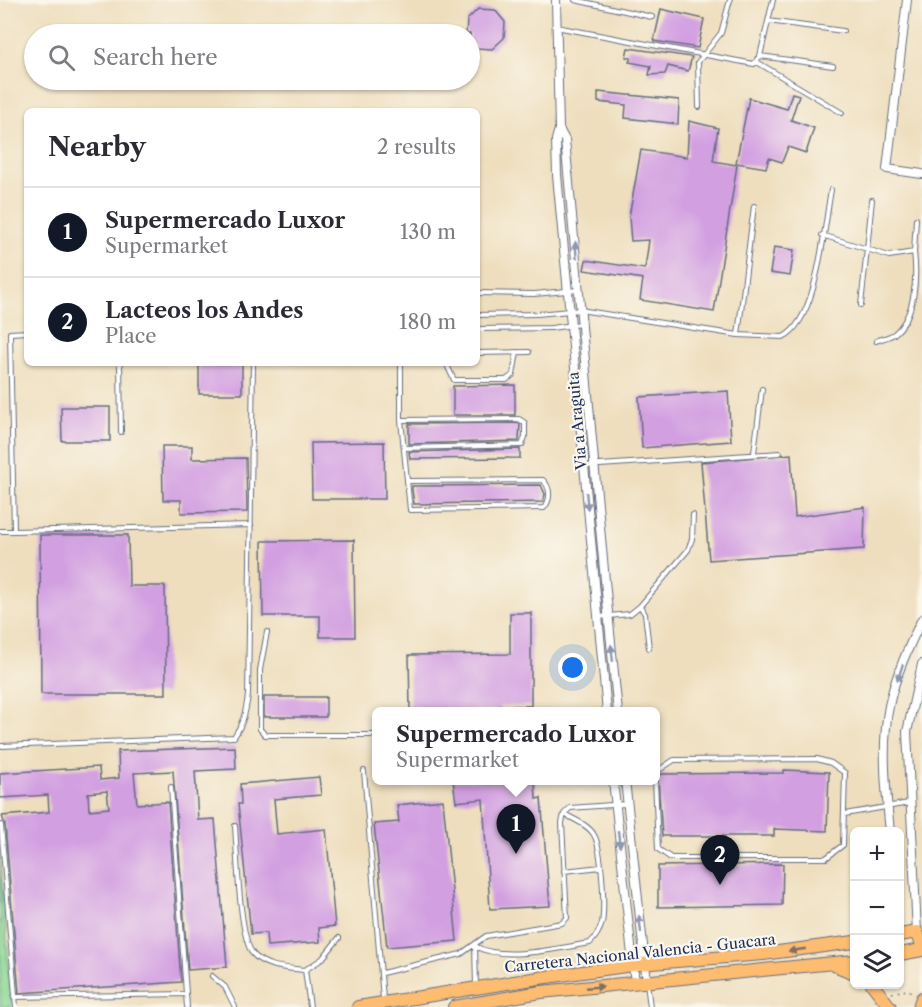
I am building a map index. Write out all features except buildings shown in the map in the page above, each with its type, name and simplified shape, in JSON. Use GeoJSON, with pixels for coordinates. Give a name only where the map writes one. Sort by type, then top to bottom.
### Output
{"type":"FeatureCollection","features":[{"type":"Feature","properties":{"kind":"main road"},"geometry":{"type":"LineString","coordinates":[[904,934],[917,932],[922,948],[904,953]]}},
{"type":"Feature","properties":{"kind":"main road","name":"Carretera Nacional Valencia - Guacara"},"geometry":{"type":"LineString","coordinates":[[358,1007],[476,987],[639,965],[763,954],[850,943]]}},
{"type":"Feature","properties":{"kind":"main road","name":"Carretera Nacional Valencia - Guacara"},"geometry":{"type":"LineString","coordinates":[[454,1007],[542,992],[850,962]]}},
{"type":"Feature","properties":{"kind":"main road"},"geometry":{"type":"LineString","coordinates":[[832,964],[850,971]]}},
{"type":"Feature","properties":{"kind":"main road"},"geometry":{"type":"LineString","coordinates":[[876,989],[890,1007]]}},
{"type":"Feature","properties":{"kind":"main road"},"geometry":{"type":"LineString","coordinates":[[886,989],[890,1007]]}},
{"type":"Feature","properties":{"kind":"main road"},"geometry":{"type":"LineString","coordinates":[[919,995],[919,1007]]}},
{"type":"Feature","properties":{"kind":"street","name":"Via a Araguita"},"geometry":{"type":"LineString","coordinates":[[556,0],[559,129],[556,140],[557,175],[607,707]]}},
{"type":"Feature","properties":{"kind":"street"},"geometry":{"type":"LineString","coordinates":[[907,0],[887,169],[922,174]]}},
{"type":"Feature","properties":{"kind":"street","name":"Via a Araguita"},"geometry":{"type":"LineString","coordinates":[[559,129],[565,140],[618,707]]}},
{"type":"Feature","properties":{"kind":"street"},"geometry":{"type":"LineString","coordinates":[[890,827],[885,778],[889,706],[907,650],[922,619]]}},
{"type":"Feature","properties":{"kind":"street"},"geometry":{"type":"LineString","coordinates":[[917,932],[907,732],[922,666]]}},
{"type":"Feature","properties":{"kind":"street"},"geometry":{"type":"LineString","coordinates":[[613,785],[641,982]]}},
{"type":"Feature","properties":{"kind":"street"},"geometry":{"type":"LineString","coordinates":[[625,785],[639,965]]}},
{"type":"Feature","properties":{"kind":"lane"},"geometry":{"type":"LineString","coordinates":[[575,0],[652,17]]}},
{"type":"Feature","properties":{"kind":"lane"},"geometry":{"type":"LineString","coordinates":[[699,107],[698,62],[721,33],[730,0]]}},
{"type":"Feature","properties":{"kind":"lane"},"geometry":{"type":"LineString","coordinates":[[757,62],[773,0]]}},
{"type":"Feature","properties":{"kind":"lane"},"geometry":{"type":"LineString","coordinates":[[768,21],[843,31]]}},
{"type":"Feature","properties":{"kind":"lane"},"geometry":{"type":"LineString","coordinates":[[556,27],[748,64],[757,62],[842,113]]}},
{"type":"Feature","properties":{"kind":"lane"},"geometry":{"type":"LineString","coordinates":[[760,56],[833,66]]}},
{"type":"Feature","properties":{"kind":"lane"},"geometry":{"type":"LineString","coordinates":[[480,315],[579,310],[738,335],[783,337],[806,314],[831,190]]}},
{"type":"Feature","properties":{"kind":"lane"},"geometry":{"type":"LineString","coordinates":[[861,304],[872,200]]}},
{"type":"Feature","properties":{"kind":"lane"},"geometry":{"type":"LineString","coordinates":[[738,335],[754,206]]}},
{"type":"Feature","properties":{"kind":"lane"},"geometry":{"type":"LineString","coordinates":[[876,341],[894,334],[908,315],[916,267],[914,252],[916,219]]}},
{"type":"Feature","properties":{"kind":"lane"},"geometry":{"type":"LineString","coordinates":[[822,235],[889,256],[914,252]]}},
{"type":"Feature","properties":{"kind":"lane"},"geometry":{"type":"LineString","coordinates":[[916,267],[922,267]]}},
{"type":"Feature","properties":{"kind":"lane"},"geometry":{"type":"LineString","coordinates":[[480,293],[534,294],[578,290]]}},
{"type":"Feature","properties":{"kind":"lane"},"geometry":{"type":"LineString","coordinates":[[480,329],[581,324]]}},
{"type":"Feature","properties":{"kind":"lane"},"geometry":{"type":"LineString","coordinates":[[14,531],[10,333],[24,332]]}},
{"type":"Feature","properties":{"kind":"lane"},"geometry":{"type":"LineString","coordinates":[[447,366],[454,380],[506,380],[513,375],[517,352]]}},
{"type":"Feature","properties":{"kind":"lane"},"geometry":{"type":"LineString","coordinates":[[480,353],[529,352]]}},
{"type":"Feature","properties":{"kind":"lane"},"geometry":{"type":"LineString","coordinates":[[120,366],[122,432]]}},
{"type":"Feature","properties":{"kind":"lane"},"geometry":{"type":"LineString","coordinates":[[0,746],[234,737],[246,714],[248,695],[253,366]]}},
{"type":"Feature","properties":{"kind":"lane"},"geometry":{"type":"LineString","coordinates":[[401,366],[401,420],[404,448],[407,481],[410,510],[544,508],[549,503],[550,495],[543,480],[407,481]]}},
{"type":"Feature","properties":{"kind":"lane"},"geometry":{"type":"LineString","coordinates":[[754,453],[762,389]]}},
{"type":"Feature","properties":{"kind":"lane"},"geometry":{"type":"LineString","coordinates":[[401,420],[519,419],[525,423],[525,437],[522,446],[404,448]]}},
{"type":"Feature","properties":{"kind":"lane"},"geometry":{"type":"LineString","coordinates":[[584,466],[780,453]]}},
{"type":"Feature","properties":{"kind":"lane"},"geometry":{"type":"LineString","coordinates":[[597,617],[630,614],[640,606],[688,550],[692,539],[693,515]]}},
{"type":"Feature","properties":{"kind":"lane"},"geometry":{"type":"LineString","coordinates":[[0,531],[251,525]]}},
{"type":"Feature","properties":{"kind":"lane"},"geometry":{"type":"LineString","coordinates":[[640,606],[645,614],[649,648]]}},
{"type":"Feature","properties":{"kind":"lane"},"geometry":{"type":"LineString","coordinates":[[267,632],[260,670],[260,729],[265,735],[372,735]]}},
{"type":"Feature","properties":{"kind":"lane"},"geometry":{"type":"LineString","coordinates":[[655,785],[657,849],[671,858],[826,858],[843,845],[845,773],[841,768],[817,759],[674,760],[660,769]]}},
{"type":"Feature","properties":{"kind":"lane"},"geometry":{"type":"LineString","coordinates":[[364,771],[384,1003]]}},
{"type":"Feature","properties":{"kind":"lane"},"geometry":{"type":"LineString","coordinates":[[171,787],[187,1007]]}},
{"type":"Feature","properties":{"kind":"lane"},"geometry":{"type":"LineString","coordinates":[[845,814],[909,803]]}},
{"type":"Feature","properties":{"kind":"lane"},"geometry":{"type":"LineString","coordinates":[[382,974],[462,954],[486,936],[562,923],[567,918],[564,814],[570,808],[627,804]]}},
{"type":"Feature","properties":{"kind":"lane"},"geometry":{"type":"LineString","coordinates":[[475,946],[486,952],[509,953],[590,943],[602,923],[601,867],[593,832],[564,814]]}},
{"type":"Feature","properties":{"kind":"lane"},"geometry":{"type":"LineString","coordinates":[[1,825],[16,1007]]}},
{"type":"Feature","properties":{"kind":"lane"},"geometry":{"type":"LineString","coordinates":[[235,826],[244,932],[252,953],[262,962],[305,970],[322,960],[339,938]]}},
{"type":"Feature","properties":{"kind":"lane"},"geometry":{"type":"LineString","coordinates":[[564,871],[601,867]]}},
{"type":"Feature","properties":{"kind":"lane"},"geometry":{"type":"LineString","coordinates":[[475,946],[476,987]]}},
{"type":"Feature","properties":{"kind":"lane"},"geometry":{"type":"LineString","coordinates":[[305,970],[310,1007]]}},
{"type":"Feature","properties":{"kind":"lane"},"geometry":{"type":"LineString","coordinates":[[212,976],[225,987],[235,1007]]}},
{"type":"Feature","properties":{"kind":"lane"},"geometry":{"type":"LineString","coordinates":[[641,982],[650,1007]]}},
{"type":"Feature","properties":{"kind":"lane"},"geometry":{"type":"LineString","coordinates":[[14,997],[186,994]]}},
{"type":"Feature","properties":{"kind":"path"},"geometry":{"type":"LineString","coordinates":[[886,989],[907,990],[919,995]]}},
{"type":"Feature","properties":{"kind":"green space"},"geometry":{"type":"Polygon","coordinates":[[[0,853],[12,1007],[0,1007],[0,853]]]}},
{"type":"Feature","properties":{"kind":"place","name":"Supermercado Luxor"},"geometry":{"type":"Point","coordinates":[516,854]}},
{"type":"Feature","properties":{"kind":"place","name":"Lacteos los Andes"},"geometry":{"type":"Point","coordinates":[720,885]}}]}
